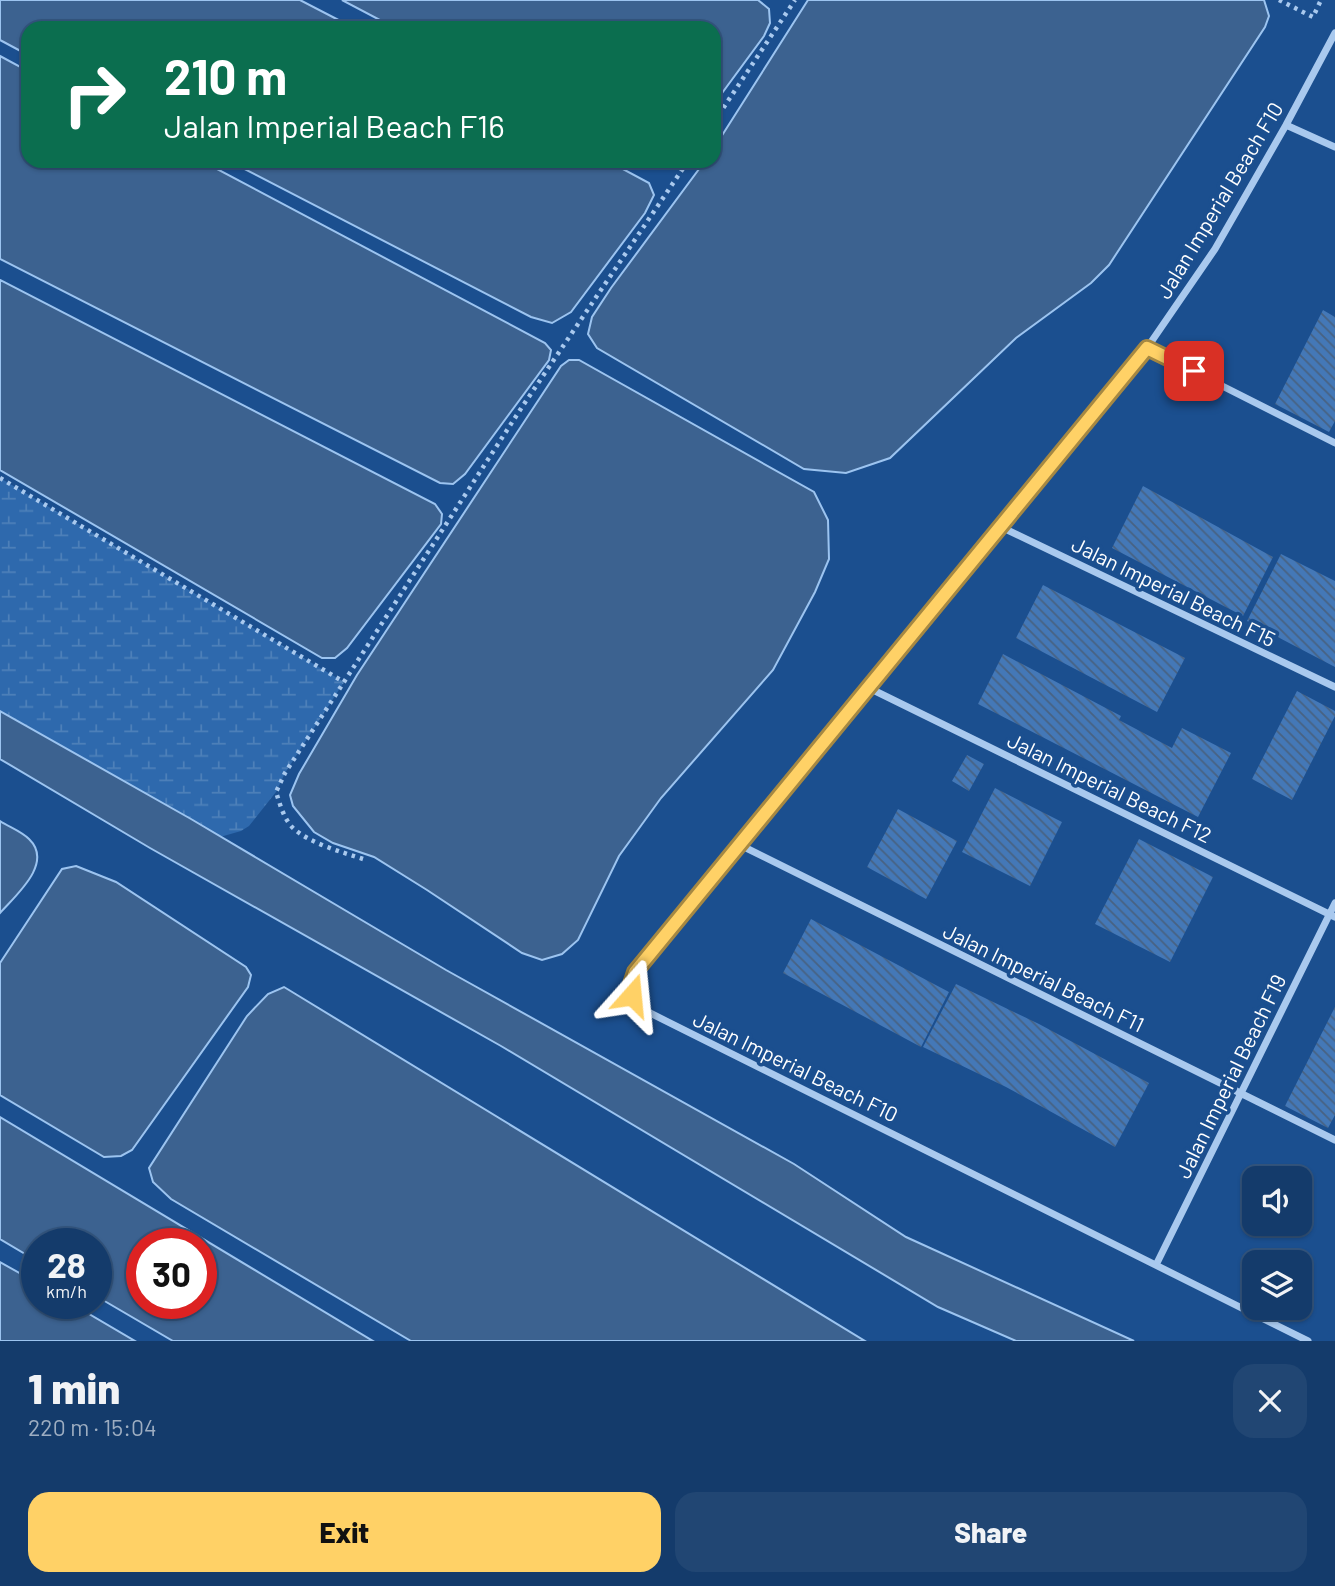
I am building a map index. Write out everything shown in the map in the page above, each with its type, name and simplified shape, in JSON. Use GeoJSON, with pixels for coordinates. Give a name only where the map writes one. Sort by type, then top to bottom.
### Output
{"type":"FeatureCollection","features":[{"type":"Feature","properties":{"kind":"street","name":"Jalan Imperial Beach F10"},"geometry":{"type":"LineString","coordinates":[[1308,1341],[660,1018],[638,1003],[632,995],[631,984],[635,972],[738,844],[1147,348],[1215,249],[1335,33]]}},
{"type":"Feature","properties":{"kind":"street"},"geometry":{"type":"LineString","coordinates":[[1286,125],[1335,147]]}},
{"type":"Feature","properties":{"kind":"street"},"geometry":{"type":"LineString","coordinates":[[1147,348],[1335,443]]}},
{"type":"Feature","properties":{"kind":"street","name":"Jalan Imperial Beach F15"},"geometry":{"type":"LineString","coordinates":[[999,526],[1335,687]]}},
{"type":"Feature","properties":{"kind":"street","name":"Jalan Imperial Beach F12"},"geometry":{"type":"LineString","coordinates":[[869,688],[1332,916]]}},
{"type":"Feature","properties":{"kind":"street","name":"Jalan Imperial Beach F11"},"geometry":{"type":"LineString","coordinates":[[738,844],[1335,1140]]}},
{"type":"Feature","properties":{"kind":"street","name":"Jalan Imperial Beach F19"},"geometry":{"type":"LineString","coordinates":[[1156,1265],[1332,916],[1335,903]]}},
{"type":"Feature","properties":{"kind":"path"},"geometry":{"type":"LineString","coordinates":[[721,111],[795,0]]}},
{"type":"Feature","properties":{"kind":"path"},"geometry":{"type":"LineString","coordinates":[[1279,0],[1313,17],[1321,0]]}},
{"type":"Feature","properties":{"kind":"path"},"geometry":{"type":"LineString","coordinates":[[363,859],[333,849],[292,827],[283,813],[276,792],[285,774],[522,407],[683,168]]}},
{"type":"Feature","properties":{"kind":"path"},"geometry":{"type":"LineString","coordinates":[[0,478],[344,682]]}},
{"type":"Feature","properties":{"kind":"green space"},"geometry":{"type":"Polygon","coordinates":[[[0,478],[344,682],[285,773],[276,792],[249,826],[220,837],[0,711],[0,478]]]}},
{"type":"Feature","properties":{"kind":"shaded area"},"geometry":{"type":"Polygon","coordinates":[[[0,0],[300,0],[340,21],[21,21],[21,51],[0,40],[0,0]]]}},
{"type":"Feature","properties":{"kind":"shaded area"},"geometry":{"type":"Polygon","coordinates":[[[342,0],[758,0],[769,9],[770,23],[764,36],[721,94],[721,21],[382,21],[342,0]]]}},
{"type":"Feature","properties":{"kind":"shaded area"},"geometry":{"type":"Polygon","coordinates":[[[808,0],[1264,0],[1269,16],[1265,27],[1109,265],[1091,283],[1016,338],[890,458],[846,473],[804,469],[597,348],[588,334],[592,317],[611,288],[700,168],[721,168],[721,137],[808,0]]]}},
{"type":"Feature","properties":{"kind":"shaded area"},"geometry":{"type":"Polygon","coordinates":[[[0,56],[21,67],[21,168],[215,168],[545,343],[551,350],[549,360],[465,474],[453,484],[440,483],[0,259],[0,56]]]}},
{"type":"Feature","properties":{"kind":"shaded area"},"geometry":{"type":"Polygon","coordinates":[[[243,168],[621,168],[649,183],[654,195],[645,213],[571,312],[552,323],[531,317],[243,168]]]}},
{"type":"Feature","properties":{"kind":"shaded area"},"geometry":{"type":"Polygon","coordinates":[[[0,280],[435,504],[442,514],[441,524],[347,648],[335,658],[322,658],[0,470],[0,280]]]}},
{"type":"Feature","properties":{"kind":"shaded area"},"geometry":{"type":"Polygon","coordinates":[[[569,360],[579,360],[814,492],[828,520],[829,559],[815,592],[773,670],[661,798],[619,856],[578,940],[562,954],[542,960],[522,953],[374,857],[333,843],[314,832],[293,806],[290,795],[299,774],[357,675],[561,366],[569,360]]]}},
{"type":"Feature","properties":{"kind":"shaded area"},"geometry":{"type":"Polygon","coordinates":[[[0,711],[191,819],[446,970],[794,1164],[906,1237],[1134,1341],[1016,1341],[938,1307],[501,1046],[150,848],[0,759],[0,711]]]}},
{"type":"Feature","properties":{"kind":"shaded area"},"geometry":{"type":"Polygon","coordinates":[[[0,821],[29,839],[36,848],[37,858],[30,878],[0,913],[0,821]]]}},
{"type":"Feature","properties":{"kind":"shaded area"},"geometry":{"type":"Polygon","coordinates":[[[76,866],[116,882],[246,967],[251,975],[248,987],[132,1150],[121,1156],[104,1157],[0,1095],[0,963],[62,869],[76,866]]]}},
{"type":"Feature","properties":{"kind":"shaded area"},"geometry":{"type":"Polygon","coordinates":[[[284,987],[865,1341],[411,1341],[171,1199],[153,1182],[149,1168],[247,1016],[268,994],[284,987]]]}},
{"type":"Feature","properties":{"kind":"shaded area"},"geometry":{"type":"Polygon","coordinates":[[[0,1117],[185,1228],[126,1228],[126,1314],[112,1305],[112,1228],[21,1228],[21,1251],[0,1239],[0,1117]]]}},
{"type":"Feature","properties":{"kind":"shaded area"},"geometry":{"type":"Polygon","coordinates":[[[217,1247],[373,1341],[173,1341],[135,1319],[217,1319],[217,1247]]]}},
{"type":"Feature","properties":{"kind":"shaded area"},"geometry":{"type":"Polygon","coordinates":[[[0,1262],[21,1274],[21,1319],[98,1319],[135,1341],[0,1341],[0,1262]]]}},
{"type":"Feature","properties":{"kind":"building"},"geometry":{"type":"Polygon","coordinates":[[[1323,310],[1335,317],[1335,421],[1329,432],[1275,404],[1323,310]]]}},
{"type":"Feature","properties":{"kind":"building"},"geometry":{"type":"Polygon","coordinates":[[[1143,486],[1273,557],[1243,616],[1112,548],[1143,486]]]}},
{"type":"Feature","properties":{"kind":"building"},"geometry":{"type":"Polygon","coordinates":[[[1281,554],[1335,581],[1335,667],[1247,621],[1281,554]]]}},
{"type":"Feature","properties":{"kind":"building"},"geometry":{"type":"Polygon","coordinates":[[[1043,585],[1185,658],[1157,712],[1016,638],[1043,585]]]}},
{"type":"Feature","properties":{"kind":"building"},"geometry":{"type":"Polygon","coordinates":[[[1003,654],[1121,716],[1119,720],[1172,748],[1182,728],[1231,753],[1198,817],[978,704],[1003,654]]]}},
{"type":"Feature","properties":{"kind":"building"},"geometry":{"type":"Polygon","coordinates":[[[1297,691],[1335,711],[1335,716],[1292,800],[1252,779],[1297,691]]]}},
{"type":"Feature","properties":{"kind":"building"},"geometry":{"type":"Polygon","coordinates":[[[967,755],[984,764],[969,791],[952,781],[967,755]]]}},
{"type":"Feature","properties":{"kind":"building"},"geometry":{"type":"Polygon","coordinates":[[[995,788],[1062,822],[1030,886],[962,852],[995,788]]]}},
{"type":"Feature","properties":{"kind":"building"},"geometry":{"type":"Polygon","coordinates":[[[898,809],[957,841],[926,899],[867,867],[898,809]]]}},
{"type":"Feature","properties":{"kind":"building"},"geometry":{"type":"Polygon","coordinates":[[[1139,839],[1213,877],[1170,962],[1095,924],[1139,839]]]}},
{"type":"Feature","properties":{"kind":"building"},"geometry":{"type":"Polygon","coordinates":[[[811,919],[949,992],[921,1047],[783,973],[811,919]]]}},
{"type":"Feature","properties":{"kind":"building"},"geometry":{"type":"Polygon","coordinates":[[[956,984],[1039,1024],[1149,1083],[1115,1147],[1006,1087],[923,1047],[956,984]]]}},
{"type":"Feature","properties":{"kind":"building"},"geometry":{"type":"Polygon","coordinates":[[[1335,1007],[1335,1115],[1328,1128],[1285,1106],[1335,1007]]]}},
{"type":"Feature","properties":{"kind":"route"},"geometry":{"type":"LineString","coordinates":[[632,995],[631,984],[635,972],[1147,348],[1194,371]]}}]}
